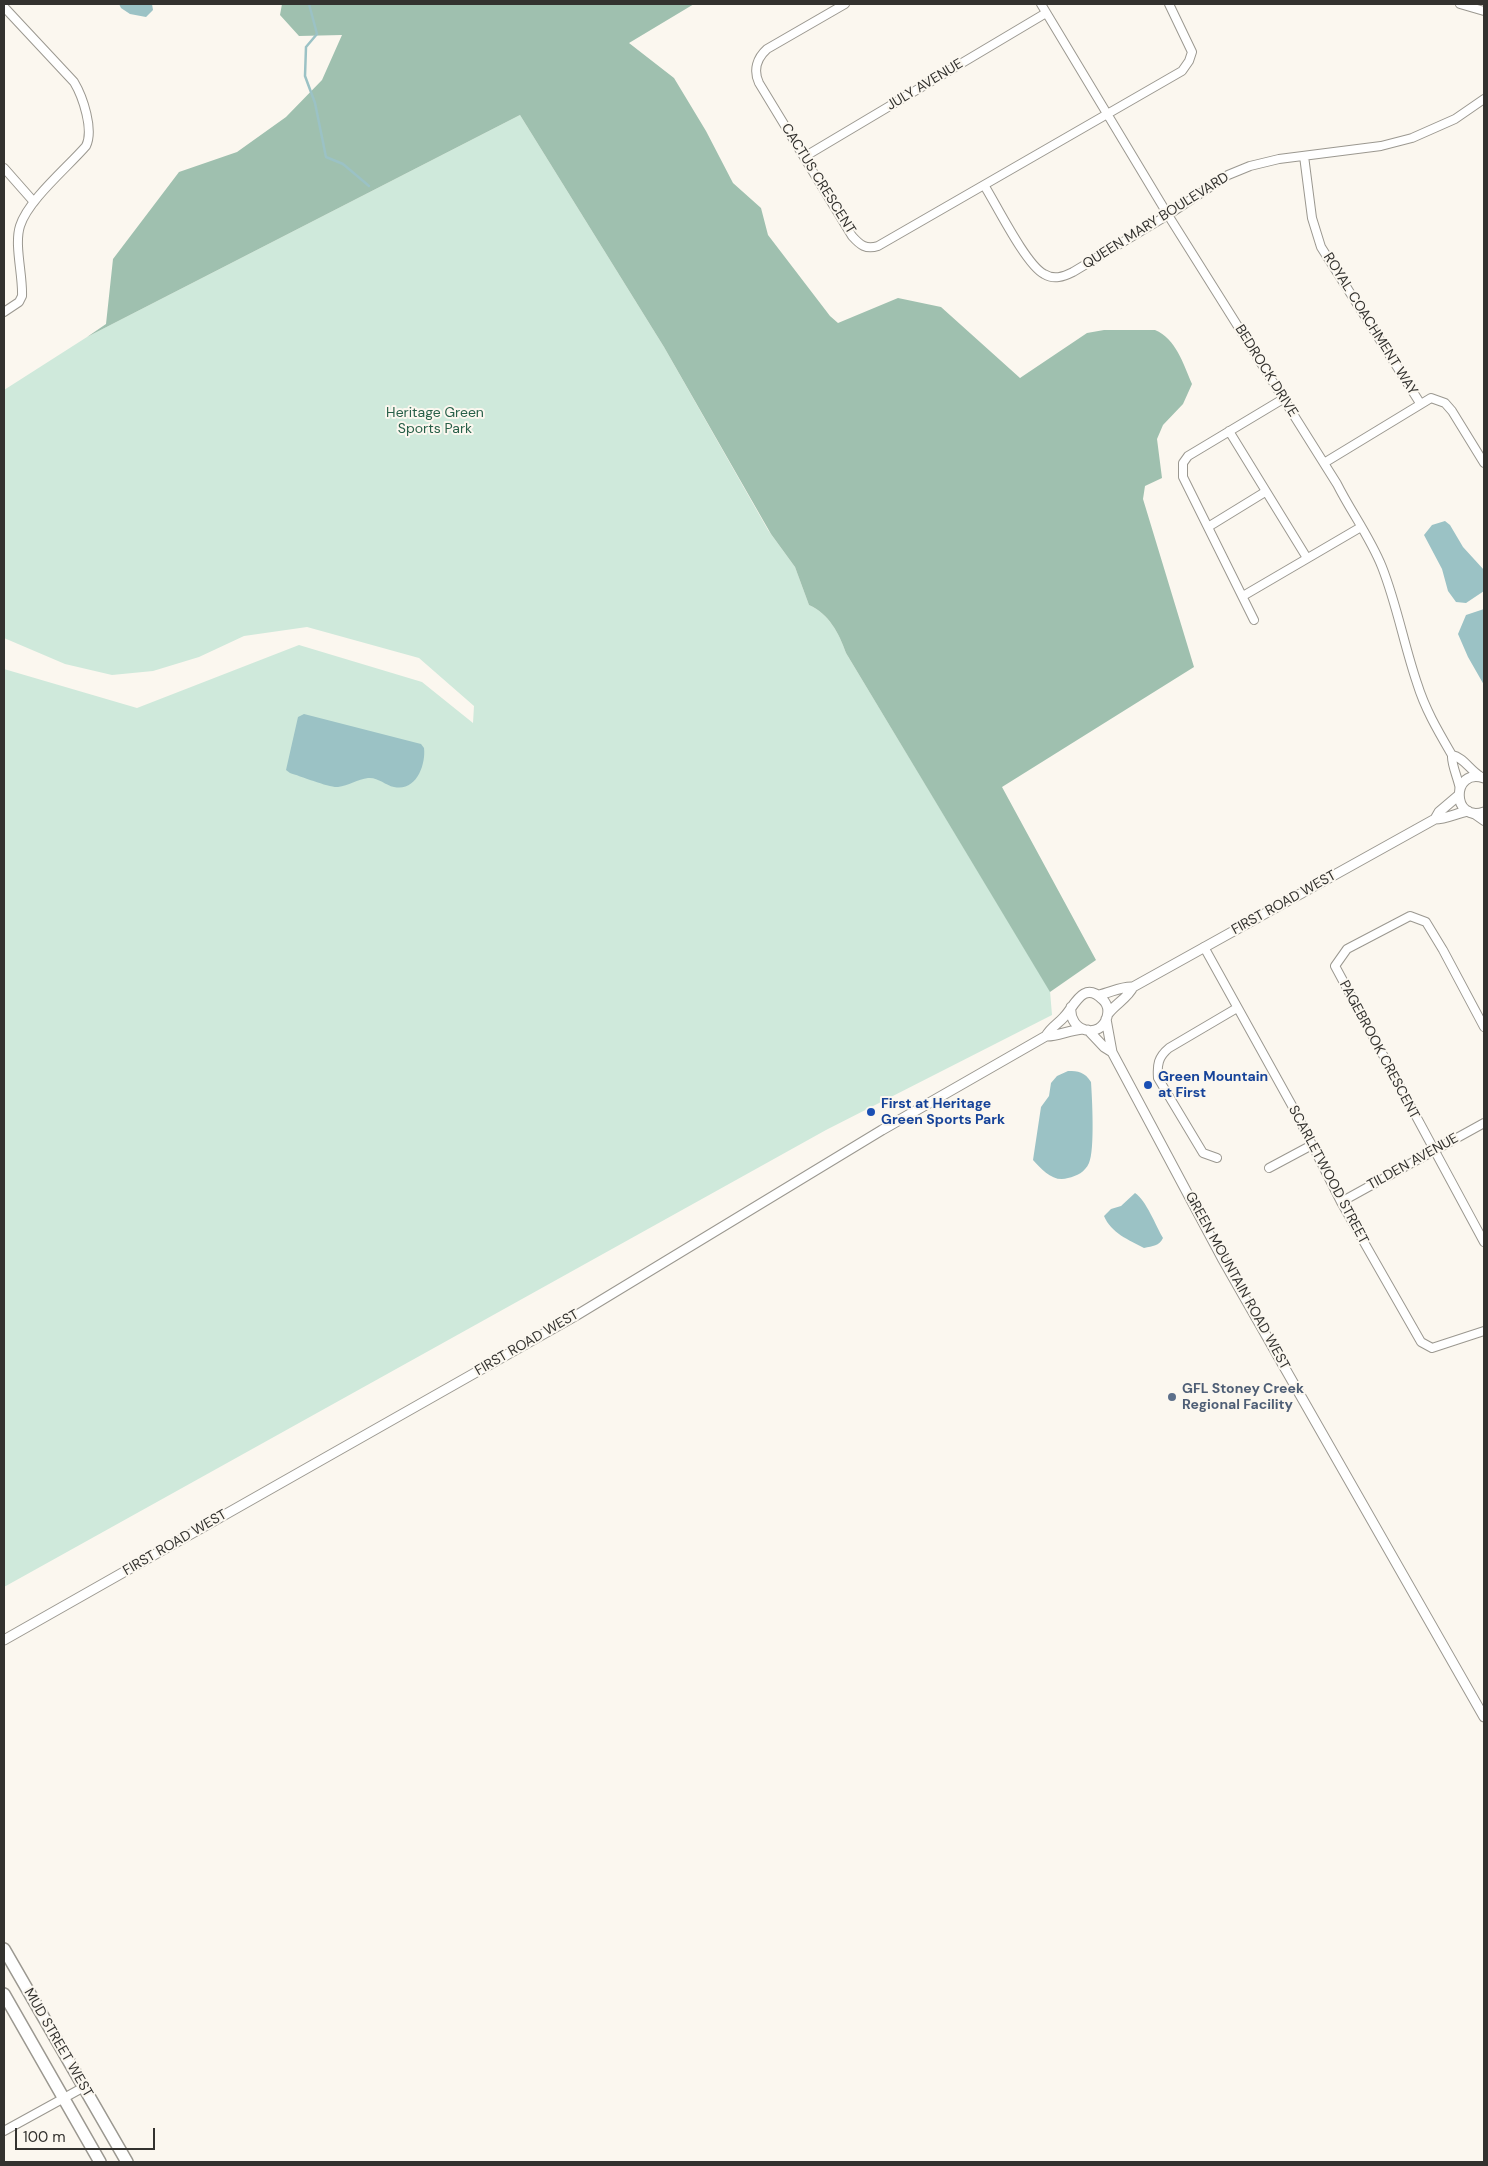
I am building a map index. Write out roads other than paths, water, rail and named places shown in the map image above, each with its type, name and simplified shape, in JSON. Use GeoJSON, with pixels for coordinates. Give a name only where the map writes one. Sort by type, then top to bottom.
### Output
{"type":"FeatureCollection","features":[{"type":"Feature","properties":{"kind":"main road","name":"MUD STREET WEST"},"geometry":{"type":"LineString","coordinates":[[4,1949],[127,2162]]}},
{"type":"Feature","properties":{"kind":"main road","name":"MUD STREET WEST"},"geometry":{"type":"LineString","coordinates":[[4,1994],[100,2162]]}},
{"type":"Feature","properties":{"kind":"street","name":"CACTUS CRESCENT"},"geometry":{"type":"LineString","coordinates":[[845,4],[771,46],[760,56],[756,66],[759,83],[852,236],[859,244],[868,248],[878,246],[1106,113],[1182,71],[1190,61],[1192,52],[1169,4]]}},
{"type":"Feature","properties":{"kind":"street","name":"BEDROCK DRIVE"},"geometry":{"type":"LineString","coordinates":[[1041,4],[1168,215],[1324,463],[1372,544],[1391,591],[1416,682],[1429,715],[1452,755],[1459,792]]}},
{"type":"Feature","properties":{"kind":"street"},"geometry":{"type":"LineString","coordinates":[[1460,4],[1484,11]]}},
{"type":"Feature","properties":{"kind":"street"},"geometry":{"type":"LineString","coordinates":[[4,7],[74,82],[81,93],[90,130],[90,138],[86,146],[34,202],[20,226],[22,296],[18,302],[4,312]]}},
{"type":"Feature","properties":{"kind":"street","name":"JULY AVENUE"},"geometry":{"type":"LineString","coordinates":[[804,157],[1046,13]]}},
{"type":"Feature","properties":{"kind":"street","name":"QUEEN MARY BOULEVARD"},"geometry":{"type":"LineString","coordinates":[[984,185],[1030,262],[1043,274],[1051,277],[1064,276],[1168,215],[1228,175],[1250,166],[1304,156],[1381,146],[1412,138],[1455,119],[1484,98]]}},
{"type":"Feature","properties":{"kind":"street","name":"ROYAL COACHMENT WAY"},"geometry":{"type":"LineString","coordinates":[[1304,156],[1312,218],[1321,247],[1420,403]]}},
{"type":"Feature","properties":{"kind":"street"},"geometry":{"type":"LineString","coordinates":[[4,168],[34,202]]}},
{"type":"Feature","properties":{"kind":"street"},"geometry":{"type":"LineString","coordinates":[[1324,463],[1431,398],[1444,404],[1452,411],[1484,463]]}},
{"type":"Feature","properties":{"kind":"street"},"geometry":{"type":"LineString","coordinates":[[1254,620],[1183,477],[1183,463],[1188,456],[1283,399]]}},
{"type":"Feature","properties":{"kind":"street"},"geometry":{"type":"LineString","coordinates":[[1229,431],[1307,558]]}},
{"type":"Feature","properties":{"kind":"street"},"geometry":{"type":"LineString","coordinates":[[1208,527],[1265,492]]}},
{"type":"Feature","properties":{"kind":"street"},"geometry":{"type":"LineString","coordinates":[[1243,596],[1361,527]]}},
{"type":"Feature","properties":{"kind":"street","name":"BEDROCK DRIVE"},"geometry":{"type":"LineString","coordinates":[[1452,755],[1458,756],[1471,771],[1482,777]]}},
{"type":"Feature","properties":{"kind":"street","name":"FIRST ROAD WEST"},"geometry":{"type":"LineString","coordinates":[[1435,819],[1468,779],[1482,777]]}},
{"type":"Feature","properties":{"kind":"street"},"geometry":{"type":"LineString","coordinates":[[1459,792],[1463,807],[1484,821]]}},
{"type":"Feature","properties":{"kind":"street","name":"FIRST ROAD WEST"},"geometry":{"type":"LineString","coordinates":[[1098,995],[1115,991],[1124,986],[1133,987],[1435,819],[1442,819],[1453,814],[1484,812]]}},
{"type":"Feature","properties":{"kind":"street","name":"PAGEBROOK CRESCENT"},"geometry":{"type":"LineString","coordinates":[[1434,1151],[1335,966],[1346,949],[1410,916],[1426,922],[1484,1027]]}},
{"type":"Feature","properties":{"kind":"street","name":"SCARLETWOOD STREET"},"geometry":{"type":"LineString","coordinates":[[1204,947],[1341,1202],[1421,1342],[1432,1348],[1484,1331]]}},
{"type":"Feature","properties":{"kind":"street","name":"FIRST ROAD WEST"},"geometry":{"type":"LineString","coordinates":[[1107,1017],[1114,1006],[1130,994],[1133,987]]}},
{"type":"Feature","properties":{"kind":"street"},"geometry":{"type":"LineString","coordinates":[[1082,995],[1098,995],[1106,1003],[1107,1017],[1099,1028],[1086,1030],[1074,1023],[1071,1007],[1073,1002],[1082,995]]}},
{"type":"Feature","properties":{"kind":"street","name":"FIRST ROAD WEST"},"geometry":{"type":"LineString","coordinates":[[4,1640],[577,1315],[882,1130],[1046,1036],[1050,1028],[1066,1016],[1071,1007]]}},
{"type":"Feature","properties":{"kind":"street"},"geometry":{"type":"LineString","coordinates":[[1217,1158],[1203,1153],[1158,1078],[1156,1064],[1163,1053],[1169,1048],[1236,1008]]}},
{"type":"Feature","properties":{"kind":"street","name":"GREEN MOUNTAIN ROAD WEST"},"geometry":{"type":"LineString","coordinates":[[1107,1017],[1112,1052],[1222,1258],[1484,1716]]}},
{"type":"Feature","properties":{"kind":"street","name":"FIRST ROAD WEST"},"geometry":{"type":"LineString","coordinates":[[1046,1036],[1053,1037],[1063,1032],[1086,1030]]}},
{"type":"Feature","properties":{"kind":"street","name":"GREEN MOUNTAIN ROAD WEST"},"geometry":{"type":"LineString","coordinates":[[1086,1030],[1112,1052]]}},
{"type":"Feature","properties":{"kind":"street","name":"TILDEN AVENUE"},"geometry":{"type":"LineString","coordinates":[[1341,1202],[1484,1123]]}},
{"type":"Feature","properties":{"kind":"street"},"geometry":{"type":"LineString","coordinates":[[1269,1168],[1312,1145]]}},
{"type":"Feature","properties":{"kind":"street"},"geometry":{"type":"LineString","coordinates":[[1434,1151],[1484,1242]]}},
{"type":"Feature","properties":{"kind":"street"},"geometry":{"type":"LineString","coordinates":[[4,2131],[84,2087]]}},
{"type":"Feature","properties":{"kind":"water"},"geometry":{"type":"Polygon","coordinates":[[[119,4],[152,4],[153,10],[146,17],[130,14],[121,8],[119,4]]]}},
{"type":"Feature","properties":{"kind":"water"},"geometry":{"type":"Polygon","coordinates":[[[1445,521],[1450,525],[1463,547],[1484,570],[1484,591],[1466,603],[1456,602],[1448,591],[1442,569],[1424,535],[1432,525],[1445,521]]]}},
{"type":"Feature","properties":{"kind":"water"},"geometry":{"type":"Polygon","coordinates":[[[1484,609],[1484,685],[1468,657],[1458,634],[1466,615],[1484,609]]]}},
{"type":"Feature","properties":{"kind":"water"},"geometry":{"type":"Polygon","coordinates":[[[304,714],[421,744],[424,748],[424,755],[418,776],[414,781],[402,787],[394,787],[372,778],[334,787],[290,773],[286,770],[298,717],[304,714]]]}},
{"type":"Feature","properties":{"kind":"water"},"geometry":{"type":"Polygon","coordinates":[[[1068,1071],[1081,1073],[1091,1082],[1093,1136],[1089,1163],[1083,1171],[1078,1175],[1058,1179],[1049,1175],[1033,1160],[1041,1107],[1049,1096],[1051,1083],[1057,1076],[1068,1071]]]}},
{"type":"Feature","properties":{"kind":"water"},"geometry":{"type":"Polygon","coordinates":[[[1135,1193],[1147,1207],[1163,1238],[1160,1243],[1144,1248],[1127,1239],[1111,1227],[1104,1216],[1111,1209],[1121,1206],[1135,1193]]]}},
{"type":"Feature","properties":{"kind":"waterway"},"geometry":{"type":"LineString","coordinates":[[309,4],[317,34],[306,47],[305,76],[315,103],[326,157],[343,164],[369,186]]}},
{"type":"Feature","properties":{"kind":"place","name":"Green Mountain at First"},"geometry":{"type":"Point","coordinates":[1148,1085]}},
{"type":"Feature","properties":{"kind":"place","name":"First at Heritage Green Sports Park"},"geometry":{"type":"Point","coordinates":[871,1112]}},
{"type":"Feature","properties":{"kind":"place","name":"GFL Stoney Creek Regional Facility"},"geometry":{"type":"Point","coordinates":[1172,1397]}},
{"type":"Feature","properties":{"kind":"park label","name":"Heritage Green Sports Park"},"geometry":{"type":"Point","coordinates":[435,422]}}]}
